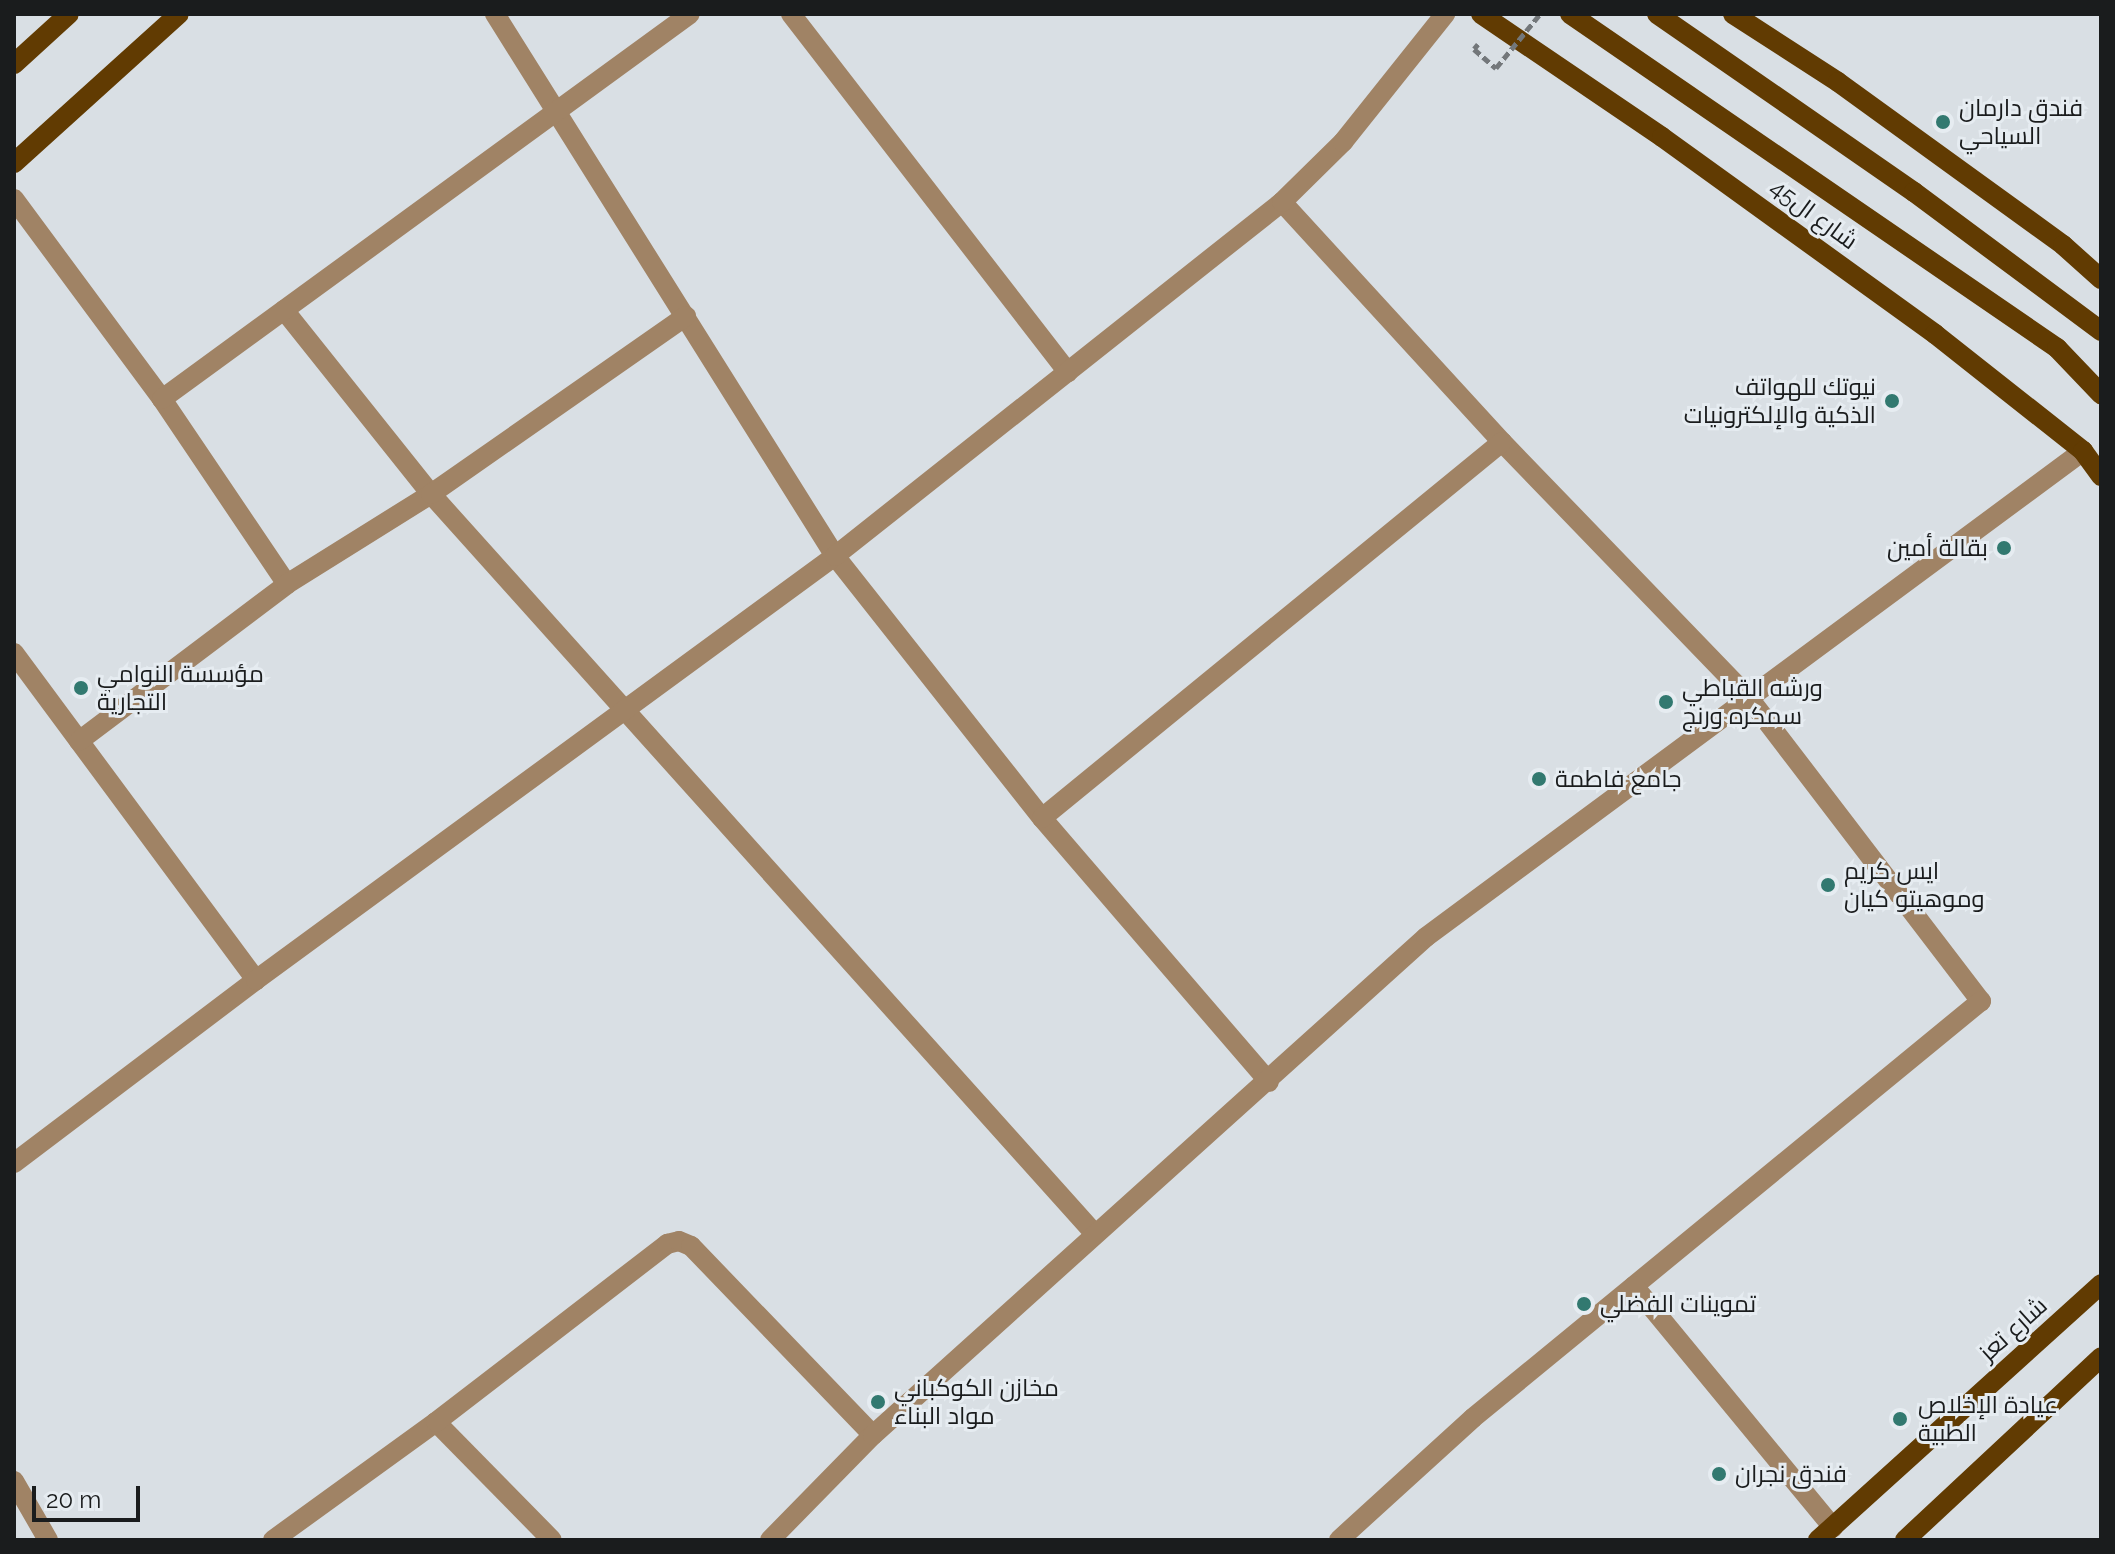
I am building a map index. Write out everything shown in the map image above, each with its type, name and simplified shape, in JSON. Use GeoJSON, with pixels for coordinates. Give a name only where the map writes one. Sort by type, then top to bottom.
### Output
{"type":"FeatureCollection","features":[{"type":"Feature","properties":{"kind":"main road"},"geometry":{"type":"LineString","coordinates":[[14,64],[69,14]]}},
{"type":"Feature","properties":{"kind":"main road"},"geometry":{"type":"LineString","coordinates":[[14,163],[179,14]]}},
{"type":"Feature","properties":{"kind":"main road","name":"شارع ال45"},"geometry":{"type":"LineString","coordinates":[[1481,14],[1662,137],[1935,334],[2083,451],[2101,476]]}},
{"type":"Feature","properties":{"kind":"main road","name":"شارع ال45"},"geometry":{"type":"LineString","coordinates":[[1570,14],[2057,348],[2101,394]]}},
{"type":"Feature","properties":{"kind":"main road"},"geometry":{"type":"LineString","coordinates":[[1657,14],[1914,192],[2101,331]]}},
{"type":"Feature","properties":{"kind":"main road"},"geometry":{"type":"LineString","coordinates":[[1733,14],[1863,100],[2063,245],[2101,279]]}},
{"type":"Feature","properties":{"kind":"main road","name":"شارع تعز"},"geometry":{"type":"LineString","coordinates":[[1825,1533],[2101,1284]]}},
{"type":"Feature","properties":{"kind":"main road"},"geometry":{"type":"LineString","coordinates":[[1905,1540],[2101,1357]]}},
{"type":"Feature","properties":{"kind":"street"},"geometry":{"type":"LineString","coordinates":[[495,14],[835,556],[1042,818],[1269,1082]]}},
{"type":"Feature","properties":{"kind":"street"},"geometry":{"type":"LineString","coordinates":[[162,399],[690,14]]}},
{"type":"Feature","properties":{"kind":"street"},"geometry":{"type":"LineString","coordinates":[[791,14],[1068,373]]}},
{"type":"Feature","properties":{"kind":"street"},"geometry":{"type":"LineString","coordinates":[[14,1163],[256,980],[835,556],[1282,202],[1343,142],[1445,14]]}},
{"type":"Feature","properties":{"kind":"street"},"geometry":{"type":"LineString","coordinates":[[14,199],[162,399],[287,584]]}},
{"type":"Feature","properties":{"kind":"street"},"geometry":{"type":"LineString","coordinates":[[1282,202],[1502,442],[1749,698],[1981,1001],[1473,1418],[1339,1540]]}},
{"type":"Feature","properties":{"kind":"street"},"geometry":{"type":"LineString","coordinates":[[284,310],[431,494],[1095,1234]]}},
{"type":"Feature","properties":{"kind":"street"},"geometry":{"type":"LineString","coordinates":[[79,741],[287,584],[431,494],[686,316]]}},
{"type":"Feature","properties":{"kind":"street"},"geometry":{"type":"LineString","coordinates":[[1042,818],[1502,442]]}},
{"type":"Feature","properties":{"kind":"street"},"geometry":{"type":"LineString","coordinates":[[770,1540],[873,1435],[1269,1082],[1426,937],[2083,451]]}},
{"type":"Feature","properties":{"kind":"street"},"geometry":{"type":"LineString","coordinates":[[14,653],[22,683],[79,741],[256,980]]}},
{"type":"Feature","properties":{"kind":"street"},"geometry":{"type":"LineString","coordinates":[[273,1540],[436,1422],[667,1244],[679,1241],[691,1246],[873,1435]]}},
{"type":"Feature","properties":{"kind":"street"},"geometry":{"type":"LineString","coordinates":[[1634,1286],[1825,1533]]}},
{"type":"Feature","properties":{"kind":"street"},"geometry":{"type":"LineString","coordinates":[[436,1422],[552,1540]]}},
{"type":"Feature","properties":{"kind":"street"},"geometry":{"type":"LineString","coordinates":[[14,1481],[48,1540]]}},
{"type":"Feature","properties":{"kind":"path"},"geometry":{"type":"LineString","coordinates":[[1474,49],[1496,68],[1540,14]]}},
{"type":"Feature","properties":{"kind":"place","name":"فندق دارمان السياحي"},"geometry":{"type":"Point","coordinates":[1943,122]}},
{"type":"Feature","properties":{"kind":"place","name":"نيوتك للهواتف الذكية والإلكترونيات"},"geometry":{"type":"Point","coordinates":[1892,401]}},
{"type":"Feature","properties":{"kind":"place","name":"بقالة أمين"},"geometry":{"type":"Point","coordinates":[2004,548]}},
{"type":"Feature","properties":{"kind":"place","name":"مؤسسة النوامي التجارية"},"geometry":{"type":"Point","coordinates":[81,688]}},
{"type":"Feature","properties":{"kind":"place","name":"ورشه القباطي سمكره ورنج"},"geometry":{"type":"Point","coordinates":[1666,702]}},
{"type":"Feature","properties":{"kind":"place","name":"جامع فاطمة"},"geometry":{"type":"Point","coordinates":[1539,779]}},
{"type":"Feature","properties":{"kind":"place","name":"ايس كريم وموهيتو كيان"},"geometry":{"type":"Point","coordinates":[1828,885]}},
{"type":"Feature","properties":{"kind":"place","name":"تموينات الفضلي"},"geometry":{"type":"Point","coordinates":[1584,1304]}},
{"type":"Feature","properties":{"kind":"place","name":"مخازن الكوكباني مواد البناء"},"geometry":{"type":"Point","coordinates":[878,1402]}},
{"type":"Feature","properties":{"kind":"place","name":"عيادة الإخلاص الطبية"},"geometry":{"type":"Point","coordinates":[1900,1419]}},
{"type":"Feature","properties":{"kind":"place","name":"فندق نجران"},"geometry":{"type":"Point","coordinates":[1719,1474]}}]}
